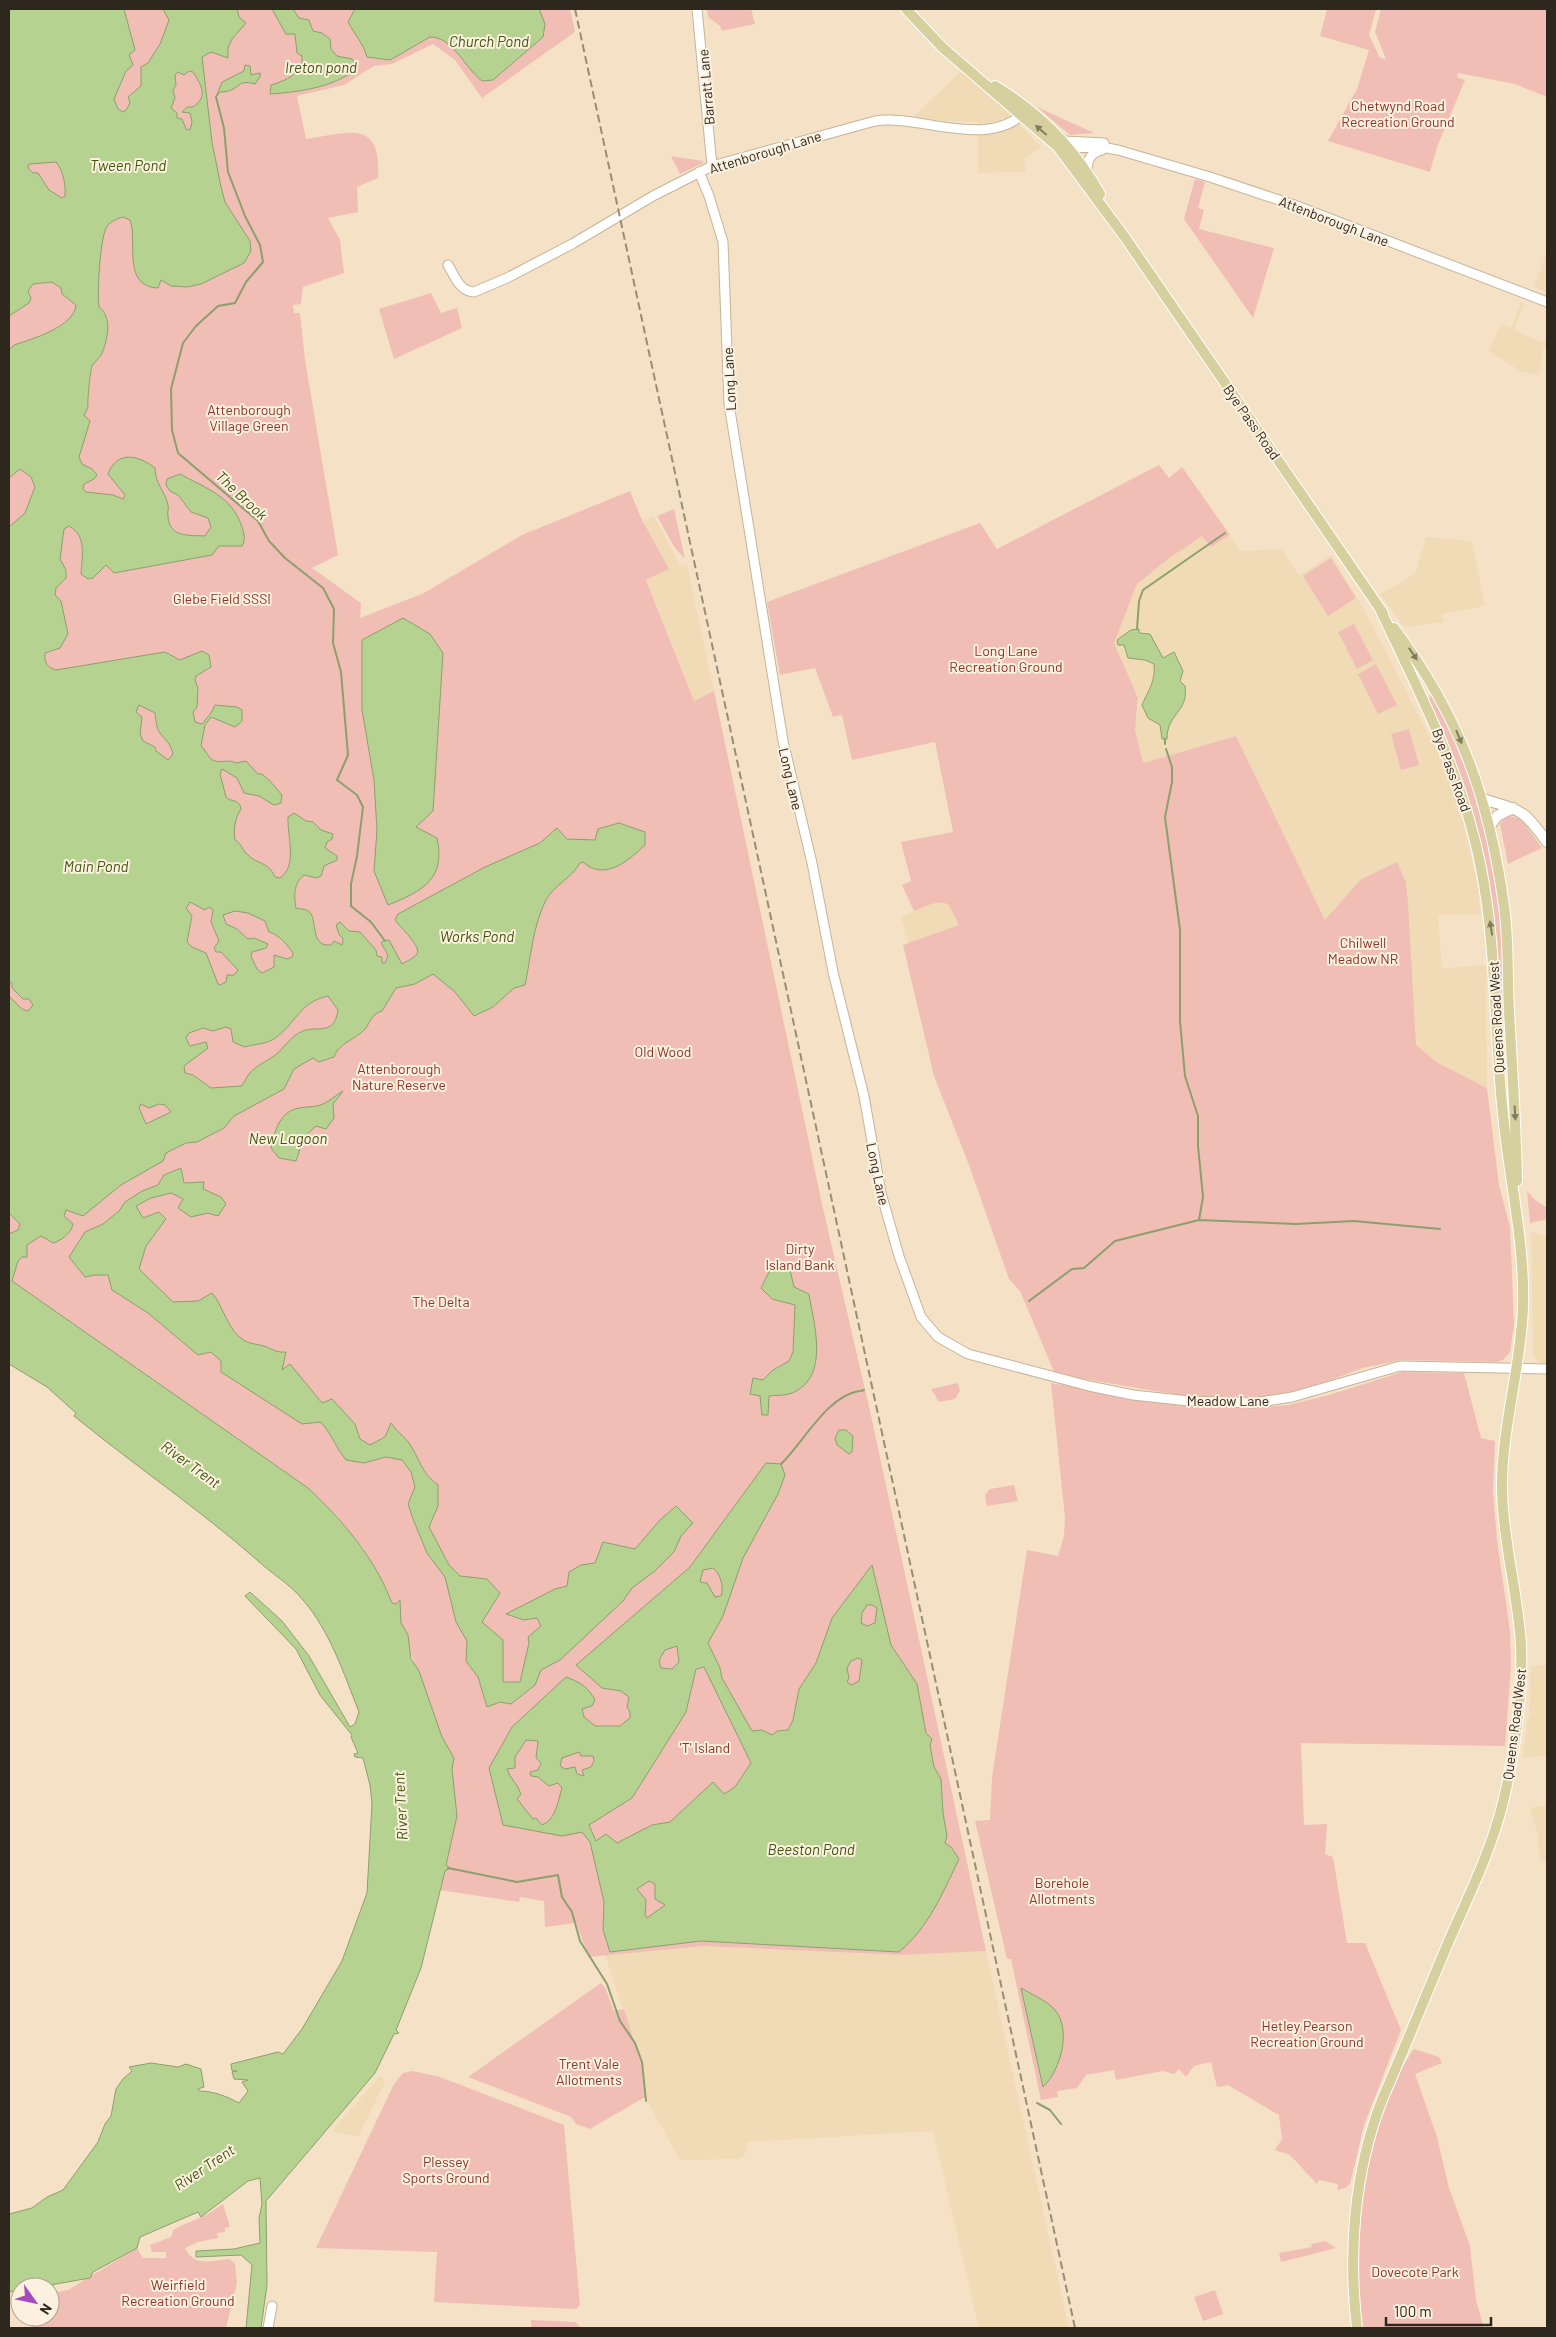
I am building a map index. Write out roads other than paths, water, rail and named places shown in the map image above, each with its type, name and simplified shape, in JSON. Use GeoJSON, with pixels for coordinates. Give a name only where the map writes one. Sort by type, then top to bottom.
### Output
{"type":"FeatureCollection","features":[{"type":"Feature","properties":{"kind":"main road","name":"Bye Pass Road"},"geometry":{"type":"LineString","coordinates":[[906,9],[937,42],[972,72],[1025,111],[1064,145],[1087,171],[1124,236]]}},
{"type":"Feature","properties":{"kind":"main road","name":"Bye Pass Road"},"geometry":{"type":"LineString","coordinates":[[1064,145],[1124,236],[1424,671],[1452,718],[1483,799],[1490,826]]}},
{"type":"Feature","properties":{"kind":"main road","name":"Bye Pass Road"},"geometry":{"type":"LineString","coordinates":[[1380,609],[1429,710],[1457,776],[1471,822]]}},
{"type":"Feature","properties":{"kind":"main road","name":"Bye Pass Road"},"geometry":{"type":"LineString","coordinates":[[1483,799],[1513,808],[1525,814],[1547,842]]}},
{"type":"Feature","properties":{"kind":"main road"},"geometry":{"type":"LineString","coordinates":[[1490,826],[1498,816],[1513,808]]}},
{"type":"Feature","properties":{"kind":"main road","name":"Queens Road West"},"geometry":{"type":"LineString","coordinates":[[1471,822],[1481,868],[1492,939],[1499,1076],[1506,1145],[1518,1212]]}},
{"type":"Feature","properties":{"kind":"main road","name":"Queens Road West"},"geometry":{"type":"LineString","coordinates":[[1357,2328],[1354,2241],[1357,2197],[1373,2122],[1494,1837],[1512,1757],[1521,1644],[1504,1521],[1502,1477],[1505,1436],[1516,1369],[1523,1304],[1504,907],[1490,826]]}},
{"type":"Feature","properties":{"kind":"street","name":"Barratt Lane"},"geometry":{"type":"LineString","coordinates":[[697,9],[712,166]]}},
{"type":"Feature","properties":{"kind":"street","name":"Attenborough Lane"},"geometry":{"type":"LineString","coordinates":[[448,265],[458,283],[468,292],[483,289],[572,244],[653,196],[712,166],[876,121],[894,120],[949,128],[973,128],[1006,125],[1025,111]]}},
{"type":"Feature","properties":{"kind":"street","name":"Attenborough Lane"},"geometry":{"type":"LineString","coordinates":[[1064,145],[1118,150],[1264,194],[1547,302]]}},
{"type":"Feature","properties":{"kind":"street","name":"Attenborough Lane"},"geometry":{"type":"LineString","coordinates":[[1087,171],[1087,162],[1094,152],[1118,150]]}},
{"type":"Feature","properties":{"kind":"street","name":"Long Lane"},"geometry":{"type":"LineString","coordinates":[[700,172],[723,242],[729,404],[783,742],[812,863],[833,972],[864,1096],[881,1193],[899,1256],[921,1317],[938,1337],[968,1354]]}},
{"type":"Feature","properties":{"kind":"street","name":"Meadow Lane"},"geometry":{"type":"LineString","coordinates":[[968,1354],[1089,1386],[1133,1395],[1189,1402],[1254,1403],[1292,1397],[1400,1366],[1547,1369]]}},
{"type":"Feature","properties":{"kind":"street"},"geometry":{"type":"LineString","coordinates":[[268,2328],[272,2306]]}},
{"type":"Feature","properties":{"kind":"water"},"geometry":{"type":"Polygon","coordinates":[[[9,9],[124,9],[135,50],[129,55],[133,65],[126,71],[114,99],[118,109],[123,112],[127,109],[130,102],[128,97],[141,86],[141,67],[148,63],[160,44],[169,20],[163,9],[237,9],[239,17],[246,23],[232,39],[228,48],[228,58],[211,52],[202,57],[212,142],[221,187],[225,202],[250,241],[251,251],[244,263],[201,284],[187,287],[171,286],[161,280],[158,288],[147,286],[139,279],[135,271],[130,220],[123,217],[107,226],[102,244],[98,291],[99,307],[106,316],[108,327],[102,353],[91,369],[88,408],[84,415],[90,421],[79,457],[82,464],[92,469],[97,475],[94,479],[84,484],[83,489],[86,492],[113,495],[123,499],[125,495],[108,474],[117,461],[128,457],[135,458],[155,468],[158,483],[168,505],[168,517],[172,529],[181,534],[205,536],[211,527],[208,518],[191,512],[178,495],[170,491],[166,485],[167,479],[180,474],[217,494],[232,508],[238,516],[242,527],[244,541],[242,546],[219,546],[212,555],[114,573],[106,565],[93,578],[88,579],[81,574],[82,547],[79,535],[69,526],[64,529],[60,559],[66,570],[66,578],[56,588],[55,595],[61,601],[68,634],[60,648],[45,653],[46,662],[48,666],[56,670],[165,652],[180,660],[202,651],[209,655],[211,667],[196,676],[195,680],[198,688],[197,707],[193,712],[195,722],[202,724],[215,705],[237,707],[242,710],[242,721],[235,727],[211,717],[205,725],[201,746],[211,759],[215,761],[231,761],[236,763],[246,761],[258,774],[262,774],[269,780],[282,795],[281,803],[274,805],[259,796],[244,793],[237,778],[222,769],[220,774],[226,797],[239,803],[241,809],[235,824],[235,840],[248,855],[269,868],[275,877],[280,878],[289,866],[288,817],[294,813],[306,821],[313,822],[321,830],[333,834],[332,839],[327,842],[325,848],[337,856],[337,860],[324,866],[321,876],[316,878],[304,875],[300,879],[295,890],[296,908],[306,910],[311,914],[319,941],[331,945],[334,941],[342,945],[343,939],[336,925],[340,922],[349,931],[360,932],[376,950],[377,956],[382,957],[382,963],[385,963],[388,955],[381,943],[383,941],[389,940],[402,964],[417,954],[418,951],[414,942],[395,920],[398,914],[485,867],[540,843],[557,828],[567,839],[595,840],[598,829],[619,823],[645,832],[645,845],[632,857],[616,867],[600,870],[591,868],[583,862],[580,863],[549,895],[538,920],[525,985],[514,988],[493,1007],[474,1016],[455,992],[433,974],[415,984],[396,988],[382,1011],[374,1016],[362,1032],[344,1044],[334,1057],[319,1062],[313,1058],[294,1069],[284,1089],[234,1116],[224,1128],[197,1142],[186,1143],[166,1153],[163,1161],[121,1185],[83,1216],[66,1210],[64,1216],[73,1224],[71,1230],[66,1236],[56,1242],[53,1243],[41,1236],[27,1245],[27,1257],[22,1257],[18,1261],[12,1281],[308,1488],[333,1514],[357,1541],[377,1571],[392,1603],[396,1604],[400,1600],[401,1623],[408,1635],[411,1659],[419,1671],[442,1737],[454,1758],[452,1769],[457,1816],[446,1865],[450,1868],[445,1871],[421,1968],[396,2030],[399,2033],[394,2034],[375,2073],[266,2201],[267,2285],[261,2328],[246,2328],[252,2265],[241,2255],[196,2257],[196,2251],[234,2249],[260,2243],[259,2219],[262,2204],[260,2178],[248,2181],[201,2217],[198,2212],[140,2237],[137,2248],[93,2272],[90,2278],[60,2283],[60,2277],[10,2277],[9,2292],[9,2214],[32,2208],[47,2197],[63,2190],[98,2142],[105,2124],[111,2116],[116,2089],[132,2071],[129,2067],[151,2063],[178,2067],[186,2064],[201,2069],[204,2087],[198,2089],[199,2091],[219,2094],[239,2103],[248,2091],[242,2082],[248,2080],[234,2079],[232,2072],[237,2071],[232,2071],[231,2064],[278,2052],[283,2054],[302,2029],[342,1961],[367,1893],[372,1804],[370,1785],[363,1758],[355,1757],[354,1754],[358,1753],[351,1737],[352,1735],[320,1695],[296,1649],[245,1596],[250,1592],[282,1621],[309,1656],[350,1727],[355,1724],[359,1712],[329,1639],[313,1612],[298,1594],[235,1541],[74,1416],[76,1413],[47,1387],[9,1364],[9,1234],[18,1230],[20,1224],[9,1213],[9,996],[22,1009],[28,1011],[33,1005],[29,999],[23,999],[12,988],[12,983],[9,981],[9,527],[25,513],[35,487],[31,477],[20,469],[9,478],[9,350],[14,345],[41,336],[60,326],[74,313],[76,305],[62,294],[61,288],[52,282],[33,284],[28,291],[31,298],[29,303],[9,316],[9,9]],[[189,71],[184,75],[178,72],[175,75],[176,85],[173,90],[175,98],[171,108],[177,113],[177,118],[182,119],[186,129],[190,130],[192,122],[190,113],[182,112],[187,107],[193,107],[198,103],[201,99],[202,90],[193,72],[189,71]],[[56,162],[29,164],[28,168],[33,173],[38,173],[49,190],[62,198],[65,196],[64,178],[56,162]],[[139,705],[136,712],[142,717],[140,734],[143,741],[155,747],[156,751],[168,760],[173,754],[159,731],[155,713],[139,705]],[[190,902],[186,908],[192,916],[187,942],[192,947],[206,953],[220,985],[226,982],[227,975],[234,975],[238,970],[221,952],[216,952],[214,948],[219,941],[211,922],[213,910],[209,907],[205,910],[190,902]],[[235,911],[223,915],[226,924],[237,929],[248,939],[254,938],[268,944],[266,948],[252,952],[251,956],[257,969],[262,973],[274,967],[274,955],[287,959],[292,957],[293,953],[285,943],[269,932],[265,921],[248,913],[235,911]],[[328,996],[318,999],[304,1008],[274,1039],[264,1043],[245,1047],[233,1042],[231,1029],[226,1027],[213,1031],[203,1028],[189,1033],[186,1038],[190,1046],[206,1042],[208,1048],[184,1066],[185,1073],[193,1075],[211,1088],[241,1086],[252,1071],[278,1053],[298,1033],[308,1029],[329,1027],[333,1024],[338,1010],[328,996]],[[141,1104],[139,1108],[146,1124],[171,1112],[165,1105],[159,1104],[149,1108],[141,1104]]]}},
{"type":"Feature","properties":{"kind":"water","name":"Ireton pond"},"geometry":{"type":"Polygon","coordinates":[[[272,9],[293,9],[299,18],[309,20],[313,31],[322,33],[330,39],[331,49],[337,56],[352,59],[356,65],[354,71],[345,77],[324,85],[292,92],[270,94],[271,85],[287,79],[297,72],[302,62],[302,56],[297,53],[295,34],[286,34],[272,9]]]}},
{"type":"Feature","properties":{"kind":"water","name":"Church Pond"},"geometry":{"type":"Polygon","coordinates":[[[355,9],[539,9],[545,24],[543,37],[493,80],[482,81],[452,47],[438,38],[430,37],[390,60],[367,57],[348,22],[355,9]]]}},
{"type":"Feature","properties":{"kind":"water"},"geometry":{"type":"Polygon","coordinates":[[[245,65],[250,66],[251,75],[260,73],[260,77],[255,84],[241,84],[232,90],[220,92],[216,97],[222,82],[244,71],[245,65]]]}},
{"type":"Feature","properties":{"kind":"water"},"geometry":{"type":"Polygon","coordinates":[[[403,618],[430,634],[443,653],[433,811],[416,827],[437,838],[439,852],[435,874],[429,882],[412,894],[388,905],[374,871],[377,830],[374,780],[362,710],[362,640],[403,618]]]}},
{"type":"Feature","properties":{"kind":"water"},"geometry":{"type":"Polygon","coordinates":[[[1139,629],[1139,633],[1150,634],[1163,658],[1174,652],[1183,671],[1180,681],[1185,686],[1184,702],[1170,723],[1167,739],[1162,739],[1160,725],[1148,718],[1142,705],[1153,681],[1154,664],[1145,660],[1128,658],[1124,645],[1118,645],[1117,640],[1131,630],[1139,629]]]}},
{"type":"Feature","properties":{"kind":"water","name":"New Lagoon"},"geometry":{"type":"Polygon","coordinates":[[[343,1091],[333,1104],[334,1118],[326,1129],[316,1126],[304,1137],[296,1161],[279,1158],[271,1148],[278,1125],[285,1115],[295,1109],[323,1104],[343,1091]]]}},
{"type":"Feature","properties":{"kind":"water"},"geometry":{"type":"Polygon","coordinates":[[[181,1168],[184,1183],[204,1182],[203,1189],[221,1197],[226,1204],[218,1216],[208,1213],[191,1217],[178,1208],[183,1199],[171,1193],[151,1198],[136,1206],[143,1218],[159,1212],[166,1219],[146,1246],[139,1269],[173,1302],[198,1301],[212,1293],[230,1326],[239,1337],[250,1343],[286,1352],[282,1370],[290,1364],[322,1403],[332,1399],[355,1424],[360,1439],[370,1445],[385,1437],[391,1423],[407,1440],[424,1471],[438,1485],[438,1506],[429,1527],[449,1565],[460,1576],[487,1579],[500,1593],[482,1622],[503,1640],[503,1682],[520,1682],[529,1643],[528,1637],[541,1626],[537,1618],[524,1620],[506,1614],[555,1589],[567,1586],[569,1572],[581,1565],[595,1563],[603,1542],[635,1549],[660,1520],[676,1506],[693,1523],[681,1536],[674,1552],[656,1570],[632,1588],[623,1601],[560,1660],[541,1670],[535,1685],[511,1704],[500,1702],[487,1707],[478,1677],[466,1661],[467,1641],[456,1622],[445,1577],[427,1553],[408,1504],[415,1487],[411,1472],[402,1460],[386,1457],[364,1463],[346,1460],[321,1422],[302,1424],[221,1372],[221,1361],[211,1352],[198,1355],[148,1313],[112,1290],[108,1275],[85,1277],[69,1257],[85,1232],[103,1224],[119,1211],[125,1202],[142,1191],[158,1185],[164,1175],[181,1168]]]}},
{"type":"Feature","properties":{"kind":"water"},"geometry":{"type":"Polygon","coordinates":[[[778,1264],[790,1270],[794,1287],[809,1294],[817,1349],[811,1375],[804,1385],[789,1394],[769,1396],[768,1415],[762,1415],[760,1396],[750,1394],[753,1378],[763,1380],[773,1370],[789,1361],[793,1352],[795,1305],[772,1299],[761,1288],[769,1272],[778,1264]]]}},
{"type":"Feature","properties":{"kind":"water"},"geometry":{"type":"Polygon","coordinates":[[[839,1430],[846,1430],[853,1436],[852,1452],[849,1454],[837,1445],[835,1438],[839,1430]]]}},
{"type":"Feature","properties":{"kind":"water","name":"Beeston Pond"},"geometry":{"type":"Polygon","coordinates":[[[766,1463],[781,1464],[785,1475],[778,1494],[743,1558],[723,1616],[708,1643],[720,1668],[722,1678],[752,1731],[762,1730],[772,1735],[777,1731],[788,1730],[793,1720],[799,1689],[816,1663],[832,1618],[872,1565],[891,1645],[917,1684],[926,1733],[932,1739],[930,1745],[934,1767],[941,1779],[943,1813],[947,1836],[945,1843],[951,1847],[959,1859],[927,1921],[899,1952],[701,1941],[610,1952],[603,1930],[604,1902],[590,1842],[582,1832],[562,1836],[503,1825],[489,1768],[512,1727],[566,1677],[583,1685],[595,1700],[592,1706],[582,1709],[584,1717],[595,1726],[620,1726],[630,1718],[630,1712],[627,1707],[629,1697],[621,1691],[602,1688],[576,1665],[690,1567],[766,1463]],[[713,1568],[703,1570],[700,1582],[707,1583],[715,1597],[721,1596],[721,1581],[713,1568]],[[867,1605],[862,1613],[861,1623],[867,1626],[875,1623],[877,1608],[867,1605]],[[677,1646],[665,1650],[659,1660],[661,1668],[672,1669],[679,1662],[677,1646]],[[858,1658],[851,1661],[847,1668],[849,1678],[847,1682],[851,1685],[859,1681],[862,1660],[858,1658]],[[704,1667],[696,1669],[686,1712],[632,1798],[589,1825],[596,1841],[606,1834],[617,1843],[652,1825],[670,1822],[713,1782],[724,1794],[735,1787],[751,1763],[704,1667]],[[526,1740],[515,1757],[515,1768],[507,1769],[521,1794],[517,1799],[533,1819],[536,1818],[542,1825],[553,1814],[562,1788],[558,1783],[549,1786],[538,1777],[531,1776],[530,1772],[538,1770],[541,1763],[536,1758],[538,1741],[526,1740]],[[579,1752],[562,1758],[560,1766],[565,1769],[575,1767],[577,1774],[584,1776],[582,1770],[591,1767],[594,1761],[593,1756],[581,1756],[579,1752]],[[649,1881],[637,1889],[646,1900],[645,1915],[647,1918],[665,1905],[655,1899],[655,1884],[649,1881]]]}},
{"type":"Feature","properties":{"kind":"water"},"geometry":{"type":"Polygon","coordinates":[[[1021,1988],[1051,2006],[1058,2014],[1062,2024],[1063,2035],[1060,2059],[1043,2087],[1021,1988]]]}},
{"type":"Feature","properties":{"kind":"waterway","name":"The Brook"},"geometry":{"type":"LineString","coordinates":[[216,97],[224,128],[228,172],[245,216],[260,245],[263,262],[246,282],[235,303],[218,306],[196,326],[183,343],[171,389],[172,430],[178,453],[258,521],[269,541],[285,558],[323,588],[334,609],[333,643],[341,672],[348,755],[337,780],[357,795],[363,807],[357,856],[351,884],[351,906],[371,922],[385,941]]}},
{"type":"Feature","properties":{"kind":"waterway"},"geometry":{"type":"LineString","coordinates":[[1137,629],[1139,601],[1143,590],[1225,533]]}},
{"type":"Feature","properties":{"kind":"waterway"},"geometry":{"type":"LineString","coordinates":[[1165,739],[1165,744]]}},
{"type":"Feature","properties":{"kind":"waterway"},"geometry":{"type":"LineString","coordinates":[[1166,749],[1172,767],[1172,782],[1165,817],[1180,930],[1180,1021],[1185,1076],[1198,1116],[1198,1146],[1203,1197],[1199,1220]]}},
{"type":"Feature","properties":{"kind":"waterway"},"geometry":{"type":"LineString","coordinates":[[1029,1301],[1072,1269],[1084,1268],[1115,1241],[1199,1220],[1296,1224],[1354,1221],[1440,1229]]}},
{"type":"Feature","properties":{"kind":"waterway"},"geometry":{"type":"LineString","coordinates":[[781,1464],[826,1411],[847,1395],[859,1391]]}},
{"type":"Feature","properties":{"kind":"waterway"},"geometry":{"type":"LineString","coordinates":[[448,1868],[517,1882],[558,1875],[562,1897],[572,1912],[580,1941],[607,1984],[620,2021],[635,2043],[642,2062],[646,2101]]}},
{"type":"Feature","properties":{"kind":"waterway"},"geometry":{"type":"LineString","coordinates":[[1037,2103],[1050,2110],[1061,2124]]}},
{"type":"Feature","properties":{"kind":"railway"},"geometry":{"type":"LineString","coordinates":[[575,9],[1075,2328]]}},
{"type":"Feature","properties":{"kind":"park label","name":"Chetwynd Road Recreation Ground"},"geometry":{"type":"Point","coordinates":[1398,114]}},
{"type":"Feature","properties":{"kind":"park label","name":"Attenborough Village Green"},"geometry":{"type":"Point","coordinates":[249,418]}},
{"type":"Feature","properties":{"kind":"park label","name":"Glebe Field SSSI"},"geometry":{"type":"Point","coordinates":[222,598]}},
{"type":"Feature","properties":{"kind":"park label","name":"Long Lane Recreation Ground"},"geometry":{"type":"Point","coordinates":[1006,658]}},
{"type":"Feature","properties":{"kind":"park label","name":"Chilwell Meadow NR"},"geometry":{"type":"Point","coordinates":[1363,950]}},
{"type":"Feature","properties":{"kind":"park label","name":"Old Wood"},"geometry":{"type":"Point","coordinates":[663,1051]}},
{"type":"Feature","properties":{"kind":"park label","name":"Attenborough Nature Reserve"},"geometry":{"type":"Point","coordinates":[399,1076]}},
{"type":"Feature","properties":{"kind":"park label","name":"Dirty Island Bank"},"geometry":{"type":"Point","coordinates":[800,1256]}},
{"type":"Feature","properties":{"kind":"park label","name":"The Delta"},"geometry":{"type":"Point","coordinates":[441,1301]}},
{"type":"Feature","properties":{"kind":"park label","name":"'T' Island"},"geometry":{"type":"Point","coordinates":[705,1747]}},
{"type":"Feature","properties":{"kind":"park label","name":"Borehole Allotments"},"geometry":{"type":"Point","coordinates":[1062,1890]}},
{"type":"Feature","properties":{"kind":"park label","name":"Hetley Pearson Recreation Ground"},"geometry":{"type":"Point","coordinates":[1307,2034]}},
{"type":"Feature","properties":{"kind":"park label","name":"Trent Vale Allotments"},"geometry":{"type":"Point","coordinates":[589,2072]}},
{"type":"Feature","properties":{"kind":"park label","name":"Plessey Sports Ground"},"geometry":{"type":"Point","coordinates":[446,2170]}},
{"type":"Feature","properties":{"kind":"park label","name":"Dovecote Park"},"geometry":{"type":"Point","coordinates":[1415,2271]}},
{"type":"Feature","properties":{"kind":"park label","name":"Weirfield Recreation Ground"},"geometry":{"type":"Point","coordinates":[178,2292]}},
{"type":"Feature","properties":{"kind":"water label","name":"Tween Pond"},"geometry":{"type":"Point","coordinates":[128,165]}},
{"type":"Feature","properties":{"kind":"water label","name":"Main Pond"},"geometry":{"type":"Point","coordinates":[96,866]}},
{"type":"Feature","properties":{"kind":"water label","name":"Works Pond"},"geometry":{"type":"Point","coordinates":[477,936]}},
{"type":"Feature","properties":{"kind":"water label","name":"River Trent"},"geometry":{"type":"Point","coordinates":[191,1464]}},
{"type":"Feature","properties":{"kind":"water label","name":"River Trent"},"geometry":{"type":"Point","coordinates":[400,1806]}},
{"type":"Feature","properties":{"kind":"water label","name":"River Trent"},"geometry":{"type":"Point","coordinates":[204,2167]}}]}
